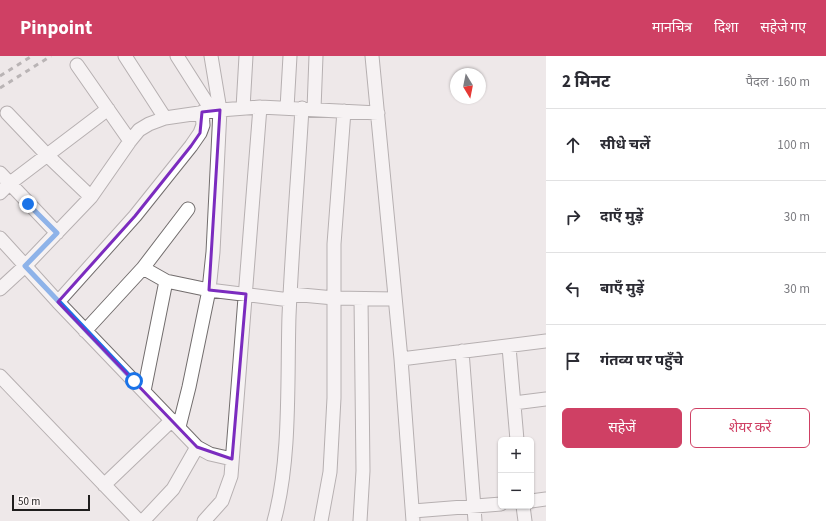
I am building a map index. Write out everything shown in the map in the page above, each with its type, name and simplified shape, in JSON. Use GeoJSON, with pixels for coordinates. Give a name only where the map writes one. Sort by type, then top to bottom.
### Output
{"type":"FeatureCollection","features":[{"type":"Feature","properties":{"kind":"street"},"geometry":{"type":"LineString","coordinates":[[125,56],[165,118]]}},
{"type":"Feature","properties":{"kind":"street"},"geometry":{"type":"LineString","coordinates":[[177,56],[211,111]]}},
{"type":"Feature","properties":{"kind":"street"},"geometry":{"type":"LineString","coordinates":[[104,485],[175,423],[189,387],[209,290],[214,245],[211,111],[212,56]]}},
{"type":"Feature","properties":{"kind":"street"},"geometry":{"type":"LineString","coordinates":[[243,108],[246,56]]}},
{"type":"Feature","properties":{"kind":"street"},"geometry":{"type":"LineString","coordinates":[[287,108],[290,56]]}},
{"type":"Feature","properties":{"kind":"street"},"geometry":{"type":"LineString","coordinates":[[274,521],[282,481],[286,429],[290,297],[308,108],[316,56]]}},
{"type":"Feature","properties":{"kind":"street"},"geometry":{"type":"LineString","coordinates":[[372,56],[401,359],[413,516],[498,504]]}},
{"type":"Feature","properties":{"kind":"street"},"geometry":{"type":"LineString","coordinates":[[77,65],[130,141]]}},
{"type":"Feature","properties":{"kind":"street"},"geometry":{"type":"LineString","coordinates":[[204,521],[222,501],[227,492],[232,459],[260,107]]}},
{"type":"Feature","properties":{"kind":"street"},"geometry":{"type":"LineString","coordinates":[[0,289],[25,266],[91,197],[130,141],[139,130],[149,124],[165,118],[211,111],[260,107],[378,112]]}},
{"type":"Feature","properties":{"kind":"street"},"geometry":{"type":"LineString","coordinates":[[5,188],[46,155],[108,109]]}},
{"type":"Feature","properties":{"kind":"street"},"geometry":{"type":"LineString","coordinates":[[58,302],[135,216],[191,146],[200,133],[211,111]]}},
{"type":"Feature","properties":{"kind":"street"},"geometry":{"type":"LineString","coordinates":[[321,521],[330,472],[334,398],[334,244],[344,111]]}},
{"type":"Feature","properties":{"kind":"street"},"geometry":{"type":"LineString","coordinates":[[7,113],[46,155],[91,197]]}},
{"type":"Feature","properties":{"kind":"street"},"geometry":{"type":"LineString","coordinates":[[0,173],[5,188],[57,233]]}},
{"type":"Feature","properties":{"kind":"street"},"geometry":{"type":"LineString","coordinates":[[85,331],[143,268],[188,210]]}},
{"type":"Feature","properties":{"kind":"street"},"geometry":{"type":"LineString","coordinates":[[0,238],[85,331],[175,423],[197,448],[210,454],[232,459]]}},
{"type":"Feature","properties":{"kind":"street"},"geometry":{"type":"LineString","coordinates":[[143,268],[166,281],[209,290],[290,297],[395,300]]}},
{"type":"Feature","properties":{"kind":"street"},"geometry":{"type":"LineString","coordinates":[[144,391],[166,281]]}},
{"type":"Feature","properties":{"kind":"street"},"geometry":{"type":"LineString","coordinates":[[360,521],[363,471],[361,299]]}},
{"type":"Feature","properties":{"kind":"street"},"geometry":{"type":"LineString","coordinates":[[401,359],[546,341]]}},
{"type":"Feature","properties":{"kind":"street"},"geometry":{"type":"LineString","coordinates":[[509,346],[517,437]]}},
{"type":"Feature","properties":{"kind":"street"},"geometry":{"type":"LineString","coordinates":[[462,351],[475,521]]}},
{"type":"Feature","properties":{"kind":"street"},"geometry":{"type":"LineString","coordinates":[[0,376],[139,521]]}},
{"type":"Feature","properties":{"kind":"street"},"geometry":{"type":"LineString","coordinates":[[514,403],[546,399]]}},
{"type":"Feature","properties":{"kind":"street"},"geometry":{"type":"LineString","coordinates":[[143,521],[173,489],[197,448]]}},
{"type":"Feature","properties":{"kind":"street"},"geometry":{"type":"LineString","coordinates":[[534,501],[546,499]]}},
{"type":"Feature","properties":{"kind":"street"},"geometry":{"type":"LineString","coordinates":[[523,509],[525,521]]}},
{"type":"Feature","properties":{"kind":"highlighted area"},"geometry":{"type":"Polygon","coordinates":[[[220,110],[209,290],[246,294],[232,459],[197,447],[58,302],[135,216],[191,146],[200,133],[202,112],[220,110]]]}},
{"type":"Feature","properties":{"kind":"railway"},"geometry":{"type":"LineString","coordinates":[[0,76],[32,56]]}},
{"type":"Feature","properties":{"kind":"railway"},"geometry":{"type":"LineString","coordinates":[[0,88],[51,56]]}},
{"type":"Feature","properties":{"kind":"route"},"geometry":{"type":"LineString","coordinates":[[28,204],[57,233],[25,266],[134,381]]}}]}
